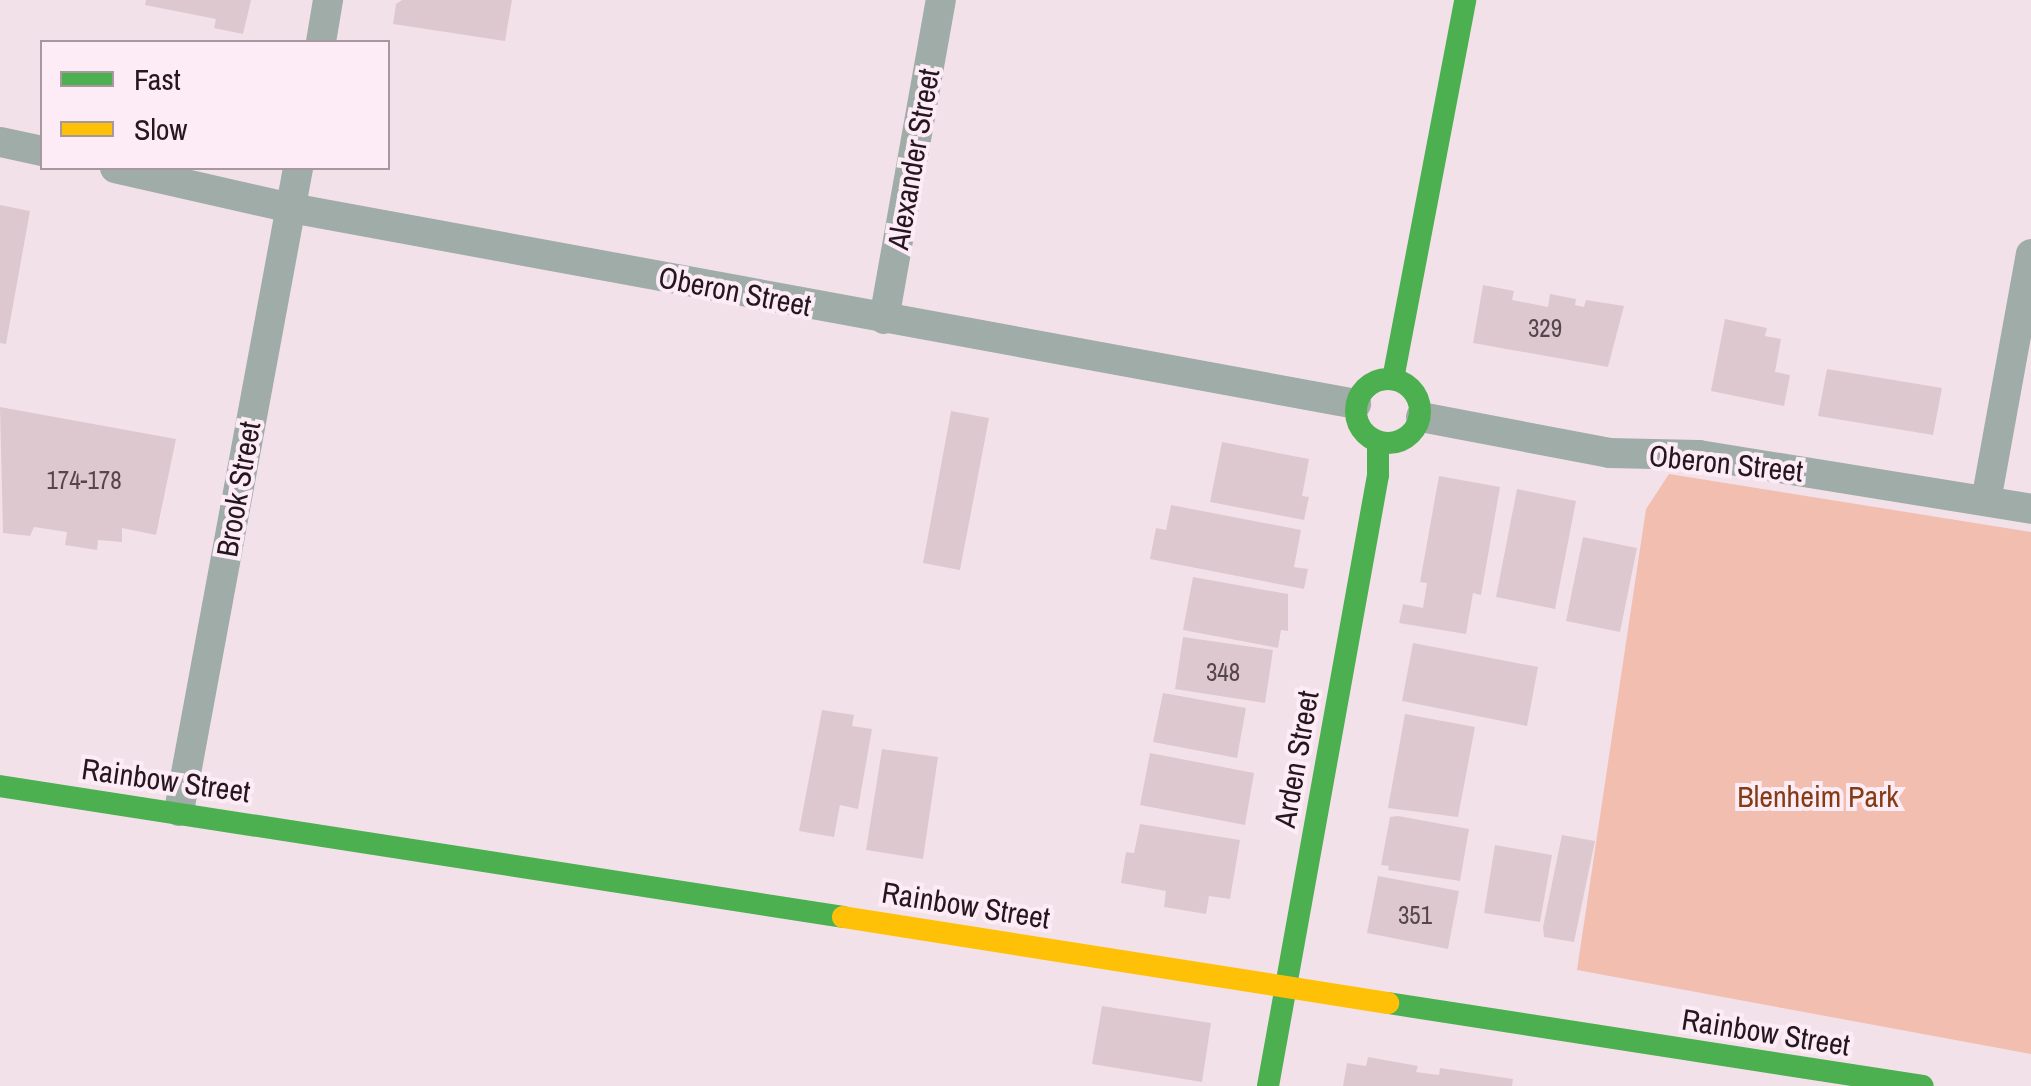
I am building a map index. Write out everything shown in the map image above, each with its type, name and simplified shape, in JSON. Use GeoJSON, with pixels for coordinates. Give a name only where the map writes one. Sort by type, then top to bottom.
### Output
{"type":"FeatureCollection","features":[{"type":"Feature","properties":{"kind":"street"},"geometry":{"type":"LineString","coordinates":[[321,40],[328,0]]}},
{"type":"Feature","properties":{"kind":"street","name":"Alexander Street"},"geometry":{"type":"LineString","coordinates":[[884,319],[942,0]]}},
{"type":"Feature","properties":{"kind":"street"},"geometry":{"type":"LineString","coordinates":[[1393,379],[1465,0]]}},
{"type":"Feature","properties":{"kind":"street"},"geometry":{"type":"LineString","coordinates":[[0,142],[40,151]]}},
{"type":"Feature","properties":{"kind":"street","name":"Oberon Street"},"geometry":{"type":"LineString","coordinates":[[124,170],[291,208],[1356,404]]}},
{"type":"Feature","properties":{"kind":"street","name":"Brook Street"},"geometry":{"type":"LineString","coordinates":[[179,812],[298,170]]}},
{"type":"Feature","properties":{"kind":"street"},"geometry":{"type":"LineString","coordinates":[[1986,501],[2031,254]]}},
{"type":"Feature","properties":{"kind":"street"},"geometry":{"type":"LineString","coordinates":[[1393,379],[1414,391],[1420,417],[1416,428],[1402,441],[1378,443],[1359,426],[1356,404],[1372,383],[1393,379]]}},
{"type":"Feature","properties":{"kind":"street","name":"Oberon Street"},"geometry":{"type":"LineString","coordinates":[[1420,417],[1609,453],[1699,455],[2031,508]]}},
{"type":"Feature","properties":{"kind":"street","name":"Arden Street"},"geometry":{"type":"LineString","coordinates":[[1268,1086],[1378,475],[1378,443]]}},
{"type":"Feature","properties":{"kind":"street","name":"Rainbow Street"},"geometry":{"type":"LineString","coordinates":[[0,786],[1923,1086]]}},
{"type":"Feature","properties":{"kind":"green space","name":"Blenheim Park"},"geometry":{"type":"Polygon","coordinates":[[[1669,474],[2031,532],[2031,1054],[1577,970],[1646,509],[1669,474]]]}},
{"type":"Feature","properties":{"kind":"building"},"geometry":{"type":"Polygon","coordinates":[[[146,0],[251,0],[243,34],[214,28],[216,19],[145,5],[146,0]]]}},
{"type":"Feature","properties":{"kind":"building"},"geometry":{"type":"Polygon","coordinates":[[[402,0],[512,0],[505,41],[393,24],[396,4],[402,0]]]}},
{"type":"Feature","properties":{"kind":"building"},"geometry":{"type":"Polygon","coordinates":[[[0,205],[30,211],[6,344],[0,343],[0,205]]]}},
{"type":"Feature","properties":{"kind":"building"},"geometry":{"type":"Polygon","coordinates":[[[1483,285],[1514,291],[1512,300],[1548,307],[1550,294],[1576,299],[1575,305],[1584,307],[1586,300],[1624,306],[1608,367],[1473,343],[1483,285]]]}},
{"type":"Feature","properties":{"kind":"building"},"geometry":{"type":"Polygon","coordinates":[[[1725,319],[1767,328],[1765,336],[1781,339],[1775,372],[1790,375],[1784,406],[1711,391],[1725,319]]]}},
{"type":"Feature","properties":{"kind":"building"},"geometry":{"type":"Polygon","coordinates":[[[1827,369],[1942,388],[1933,435],[1818,416],[1827,369]]]}},
{"type":"Feature","properties":{"kind":"building"},"geometry":{"type":"Polygon","coordinates":[[[0,407],[176,439],[156,535],[122,528],[122,542],[98,540],[97,550],[65,545],[67,532],[34,527],[30,536],[3,533],[0,407]]]}},
{"type":"Feature","properties":{"kind":"building"},"geometry":{"type":"Polygon","coordinates":[[[951,411],[989,418],[960,570],[923,563],[951,411]]]}},
{"type":"Feature","properties":{"kind":"building"},"geometry":{"type":"Polygon","coordinates":[[[1222,442],[1309,459],[1302,496],[1309,497],[1304,520],[1210,502],[1222,442]]]}},
{"type":"Feature","properties":{"kind":"building"},"geometry":{"type":"Polygon","coordinates":[[[1439,476],[1500,487],[1481,595],[1473,593],[1466,634],[1399,623],[1403,604],[1423,608],[1427,583],[1420,582],[1439,476]]]}},
{"type":"Feature","properties":{"kind":"building"},"geometry":{"type":"Polygon","coordinates":[[[1517,489],[1576,501],[1555,609],[1496,597],[1517,489]]]}},
{"type":"Feature","properties":{"kind":"building"},"geometry":{"type":"Polygon","coordinates":[[[1171,505],[1301,530],[1294,567],[1308,569],[1304,589],[1150,559],[1156,528],[1166,530],[1171,505]]]}},
{"type":"Feature","properties":{"kind":"building"},"geometry":{"type":"Polygon","coordinates":[[[1583,537],[1637,548],[1620,632],[1566,621],[1583,537]]]}},
{"type":"Feature","properties":{"kind":"building"},"geometry":{"type":"Polygon","coordinates":[[[1193,577],[1288,594],[1288,631],[1281,630],[1278,648],[1183,630],[1193,577]]]}},
{"type":"Feature","properties":{"kind":"building"},"geometry":{"type":"Polygon","coordinates":[[[1183,637],[1273,650],[1265,703],[1175,689],[1183,637]]]}},
{"type":"Feature","properties":{"kind":"building"},"geometry":{"type":"Polygon","coordinates":[[[1413,643],[1538,667],[1527,726],[1402,701],[1413,643]]]}},
{"type":"Feature","properties":{"kind":"building"},"geometry":{"type":"Polygon","coordinates":[[[1163,693],[1246,708],[1237,758],[1153,742],[1163,693]]]}},
{"type":"Feature","properties":{"kind":"building"},"geometry":{"type":"Polygon","coordinates":[[[822,710],[854,715],[852,726],[872,729],[858,809],[840,805],[834,837],[799,831],[822,710]]]}},
{"type":"Feature","properties":{"kind":"building"},"geometry":{"type":"Polygon","coordinates":[[[1405,714],[1475,727],[1458,817],[1388,808],[1405,714]]]}},
{"type":"Feature","properties":{"kind":"building"},"geometry":{"type":"Polygon","coordinates":[[[882,749],[938,757],[923,859],[866,850],[882,749]]]}},
{"type":"Feature","properties":{"kind":"building"},"geometry":{"type":"Polygon","coordinates":[[[1150,753],[1254,773],[1245,825],[1140,805],[1150,753]]]}},
{"type":"Feature","properties":{"kind":"building"},"geometry":{"type":"Polygon","coordinates":[[[1390,817],[1469,829],[1460,881],[1388,870],[1389,866],[1381,865],[1390,817]]]}},
{"type":"Feature","properties":{"kind":"building"},"geometry":{"type":"Polygon","coordinates":[[[1140,824],[1240,840],[1230,899],[1209,896],[1206,914],[1164,907],[1166,891],[1121,883],[1126,852],[1134,853],[1140,824]]]}},
{"type":"Feature","properties":{"kind":"building"},"geometry":{"type":"Polygon","coordinates":[[[1562,835],[1595,841],[1574,942],[1544,937],[1562,835]]]}},
{"type":"Feature","properties":{"kind":"building"},"geometry":{"type":"Polygon","coordinates":[[[1495,845],[1552,855],[1540,922],[1484,913],[1495,845]]]}},
{"type":"Feature","properties":{"kind":"building"},"geometry":{"type":"Polygon","coordinates":[[[1378,876],[1459,891],[1448,949],[1367,933],[1378,876]]]}},
{"type":"Feature","properties":{"kind":"building"},"geometry":{"type":"Polygon","coordinates":[[[1102,1006],[1211,1023],[1202,1082],[1092,1064],[1102,1006]]]}},
{"type":"Feature","properties":{"kind":"building"},"geometry":{"type":"Polygon","coordinates":[[[1368,1057],[1418,1066],[1416,1072],[1439,1075],[1440,1068],[1513,1079],[1512,1086],[1343,1086],[1347,1063],[1366,1066],[1368,1057]]]}},
{"type":"Feature","properties":{"kind":"traffic: fast"},"geometry":{"type":"LineString","coordinates":[[1393,379],[1465,0]]}},
{"type":"Feature","properties":{"kind":"traffic: fast"},"geometry":{"type":"LineString","coordinates":[[1388,379],[1411,388],[1420,411],[1411,434],[1388,443],[1365,434],[1356,411],[1365,388],[1388,379]]}},
{"type":"Feature","properties":{"kind":"traffic: fast"},"geometry":{"type":"LineString","coordinates":[[1268,1086],[1378,475],[1378,443]]}},
{"type":"Feature","properties":{"kind":"traffic: fast"},"geometry":{"type":"LineString","coordinates":[[0,786],[843,917]]}},
{"type":"Feature","properties":{"kind":"traffic: fast"},"geometry":{"type":"LineString","coordinates":[[1388,1003],[1923,1086]]}},
{"type":"Feature","properties":{"kind":"traffic: slow"},"geometry":{"type":"LineString","coordinates":[[843,917],[1388,1003]]}}]}
